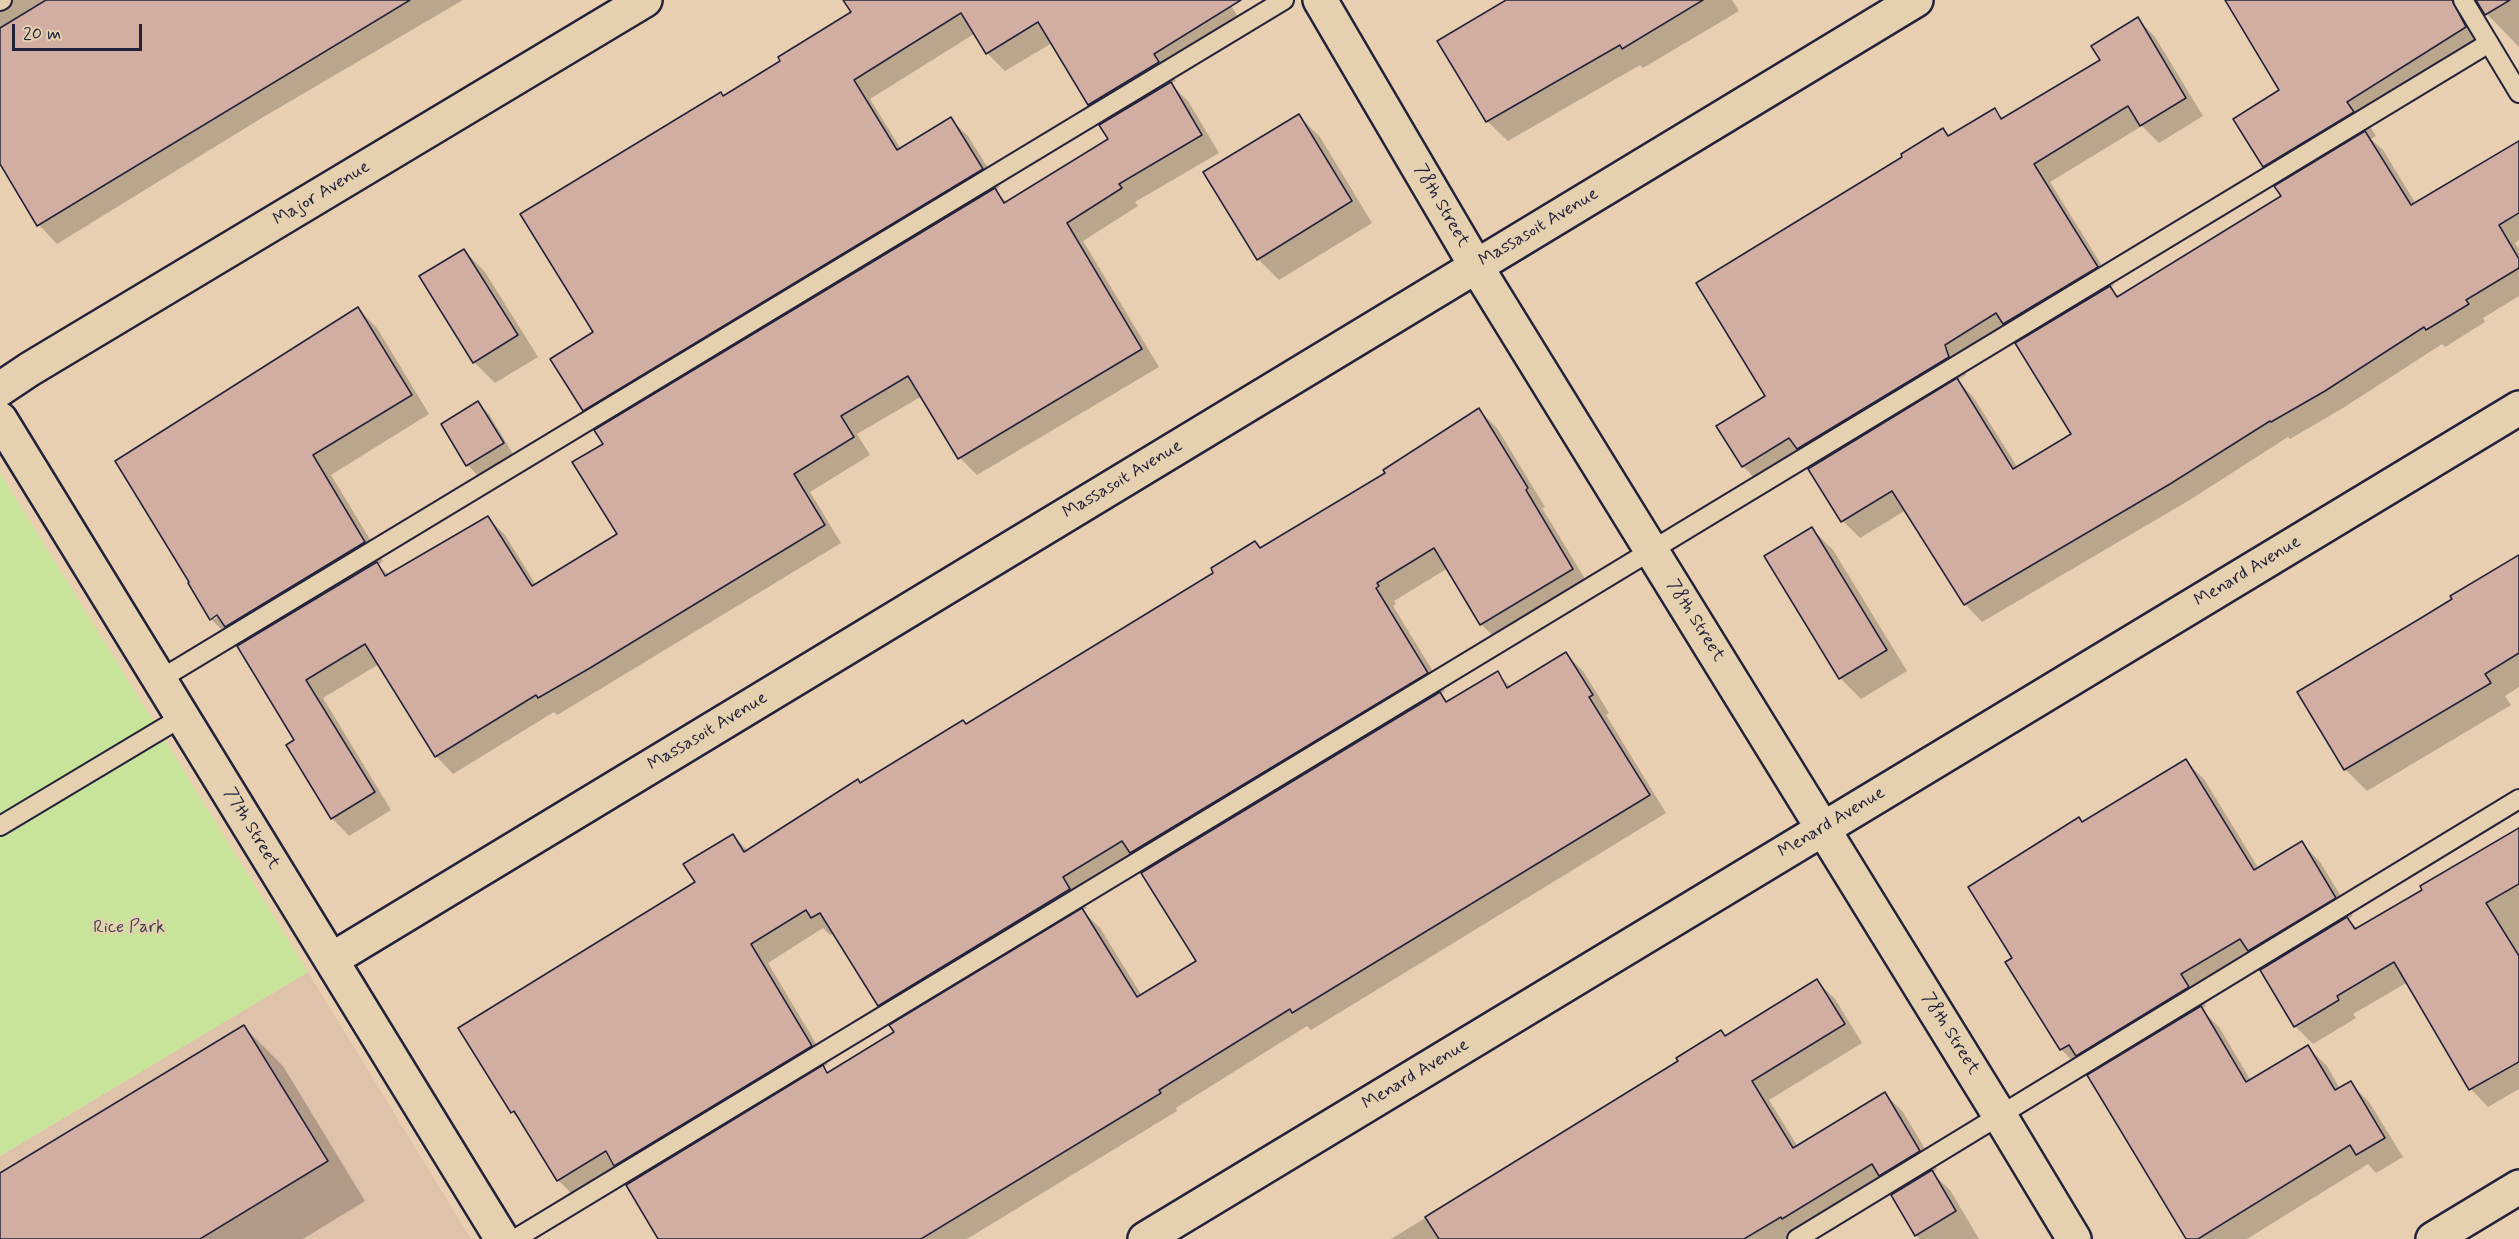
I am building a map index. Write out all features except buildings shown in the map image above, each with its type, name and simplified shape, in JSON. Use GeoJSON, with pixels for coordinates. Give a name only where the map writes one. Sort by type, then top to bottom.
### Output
{"type":"FeatureCollection","features":[{"type":"Feature","properties":{"kind":"street","name":"Major Avenue"},"geometry":{"type":"LineString","coordinates":[[0,389],[645,0]]}},
{"type":"Feature","properties":{"kind":"street","name":"78th Street"},"geometry":{"type":"LineString","coordinates":[[1320,0],[1476,266],[2074,1239]]}},
{"type":"Feature","properties":{"kind":"street","name":"Massasoit Avenue"},"geometry":{"type":"LineString","coordinates":[[331,960],[1916,0]]}},
{"type":"Feature","properties":{"kind":"street","name":"Menard Avenue"},"geometry":{"type":"LineString","coordinates":[[1145,1239],[2519,408]]}},
{"type":"Feature","properties":{"kind":"street","name":"77th Street"},"geometry":{"type":"LineString","coordinates":[[0,420],[502,1239]]}},
{"type":"Feature","properties":{"kind":"street"},"geometry":{"type":"LineString","coordinates":[[2433,1239],[2519,1187]]}},
{"type":"Feature","properties":{"kind":"lane"},"geometry":{"type":"LineString","coordinates":[[159,680],[1284,0]]}},
{"type":"Feature","properties":{"kind":"lane"},"geometry":{"type":"LineString","coordinates":[[2463,0],[2519,93]]}},
{"type":"Feature","properties":{"kind":"lane"},"geometry":{"type":"LineString","coordinates":[[515,1239],[2488,43]]}},
{"type":"Feature","properties":{"kind":"lane"},"geometry":{"type":"LineString","coordinates":[[0,826],[182,717]]}},
{"type":"Feature","properties":{"kind":"lane"},"geometry":{"type":"LineString","coordinates":[[1797,1239],[2519,800]]}},
{"type":"Feature","properties":{"kind":"shaded area"},"geometry":{"type":"Polygon","coordinates":[[[308,972],[471,1239],[0,1239],[0,1156],[308,972]]]}},
{"type":"Feature","properties":{"kind":"green space","name":"Rice Park"},"geometry":{"type":"Polygon","coordinates":[[[0,473],[308,972],[0,1156],[0,473]]]}}]}
